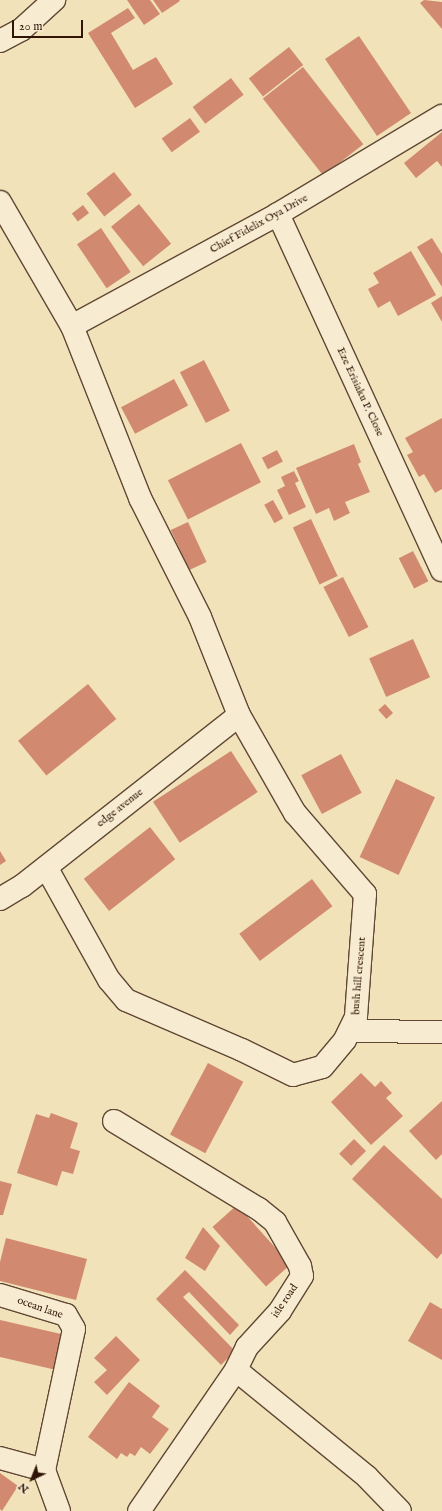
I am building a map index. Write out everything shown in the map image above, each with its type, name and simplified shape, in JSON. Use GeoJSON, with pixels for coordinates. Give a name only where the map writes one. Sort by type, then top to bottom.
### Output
{"type":"FeatureCollection","features":[{"type":"Feature","properties":{"kind":"street"},"geometry":{"type":"LineString","coordinates":[[0,41],[21,30],[54,0]]}},
{"type":"Feature","properties":{"kind":"street","name":"Chief Fidelix Oya Drive"},"geometry":{"type":"LineString","coordinates":[[72,326],[278,214],[442,116]]}},
{"type":"Feature","properties":{"kind":"street","name":"bush hill crescent"},"geometry":{"type":"LineString","coordinates":[[0,202],[72,326],[140,498],[200,617],[239,714],[295,813],[365,894],[356,1017],[345,1040],[322,1067],[293,1075],[242,1050],[126,1000],[108,980],[46,866]]}},
{"type":"Feature","properties":{"kind":"street","name":"Eze Erisiaku P. Close"},"geometry":{"type":"LineString","coordinates":[[278,214],[442,570]]}},
{"type":"Feature","properties":{"kind":"street","name":"edge avenue"},"geometry":{"type":"LineString","coordinates":[[0,899],[46,866],[239,714]]}},
{"type":"Feature","properties":{"kind":"street"},"geometry":{"type":"LineString","coordinates":[[350,1030],[442,1032]]}},
{"type":"Feature","properties":{"kind":"street","name":"isle road"},"geometry":{"type":"LineString","coordinates":[[114,1121],[259,1208],[275,1222],[300,1266],[302,1276],[280,1312],[247,1347],[236,1370],[140,1511]]}},
{"type":"Feature","properties":{"kind":"street","name":"ocean lane"},"geometry":{"type":"LineString","coordinates":[[0,1294],[66,1315],[74,1329],[44,1470]]}},
{"type":"Feature","properties":{"kind":"street"},"geometry":{"type":"LineString","coordinates":[[236,1370],[367,1478],[400,1511]]}},
{"type":"Feature","properties":{"kind":"street"},"geometry":{"type":"LineString","coordinates":[[0,1458],[44,1470],[59,1511]]}},
{"type":"Feature","properties":{"kind":"building"},"geometry":{"type":"Polygon","coordinates":[[[127,0],[150,0],[160,14],[144,25],[127,0]]]}},
{"type":"Feature","properties":{"kind":"building"},"geometry":{"type":"Polygon","coordinates":[[[153,0],[179,0],[180,1],[162,13],[153,0]]]}},
{"type":"Feature","properties":{"kind":"building"},"geometry":{"type":"Polygon","coordinates":[[[424,0],[442,2],[442,29],[420,3],[424,0]]]}},
{"type":"Feature","properties":{"kind":"building"},"geometry":{"type":"Polygon","coordinates":[[[128,8],[135,18],[111,33],[133,70],[156,57],[173,84],[135,108],[88,33],[128,8]]]}},
{"type":"Feature","properties":{"kind":"building"},"geometry":{"type":"Polygon","coordinates":[[[359,36],[411,113],[377,136],[325,59],[359,36]]]}},
{"type":"Feature","properties":{"kind":"building"},"geometry":{"type":"Polygon","coordinates":[[[289,47],[303,65],[263,97],[249,78],[289,47]]]}},
{"type":"Feature","properties":{"kind":"building"},"geometry":{"type":"Polygon","coordinates":[[[303,67],[363,144],[323,176],[263,98],[303,67]]]}},
{"type":"Feature","properties":{"kind":"building"},"geometry":{"type":"Polygon","coordinates":[[[231,78],[244,95],[205,124],[193,107],[231,78]]]}},
{"type":"Feature","properties":{"kind":"building"},"geometry":{"type":"Polygon","coordinates":[[[190,118],[200,132],[172,152],[162,139],[190,118]]]}},
{"type":"Feature","properties":{"kind":"building"},"geometry":{"type":"Polygon","coordinates":[[[442,132],[442,167],[437,161],[416,178],[404,163],[442,132]]]}},
{"type":"Feature","properties":{"kind":"building"},"geometry":{"type":"Polygon","coordinates":[[[114,172],[132,195],[104,216],[86,194],[114,172]]]}},
{"type":"Feature","properties":{"kind":"building"},"geometry":{"type":"Polygon","coordinates":[[[139,204],[171,244],[143,266],[111,227],[139,204]]]}},
{"type":"Feature","properties":{"kind":"building"},"geometry":{"type":"Polygon","coordinates":[[[83,205],[89,213],[78,221],[72,213],[83,205]]]}},
{"type":"Feature","properties":{"kind":"building"},"geometry":{"type":"Polygon","coordinates":[[[101,228],[131,272],[107,288],[77,244],[101,228]]]}},
{"type":"Feature","properties":{"kind":"building"},"geometry":{"type":"Polygon","coordinates":[[[432,238],[442,254],[442,287],[417,247],[432,238]]]}},
{"type":"Feature","properties":{"kind":"building"},"geometry":{"type":"Polygon","coordinates":[[[411,251],[436,295],[398,316],[390,301],[378,308],[368,289],[379,283],[373,273],[411,251]]]}},
{"type":"Feature","properties":{"kind":"building"},"geometry":{"type":"Polygon","coordinates":[[[442,296],[442,322],[431,303],[442,296]]]}},
{"type":"Feature","properties":{"kind":"building"},"geometry":{"type":"Polygon","coordinates":[[[204,360],[230,411],[206,423],[180,372],[204,360]]]}},
{"type":"Feature","properties":{"kind":"building"},"geometry":{"type":"Polygon","coordinates":[[[174,379],[188,405],[135,434],[121,407],[174,379]]]}},
{"type":"Feature","properties":{"kind":"building"},"geometry":{"type":"Polygon","coordinates":[[[442,418],[442,489],[435,493],[424,474],[419,477],[407,455],[413,452],[405,438],[442,418]]]}},
{"type":"Feature","properties":{"kind":"building"},"geometry":{"type":"Polygon","coordinates":[[[241,443],[261,482],[188,519],[168,480],[241,443]]]}},
{"type":"Feature","properties":{"kind":"building"},"geometry":{"type":"Polygon","coordinates":[[[354,444],[361,462],[358,464],[370,492],[345,502],[350,513],[334,521],[329,508],[316,514],[296,468],[354,444]]]}},
{"type":"Feature","properties":{"kind":"building"},"geometry":{"type":"Polygon","coordinates":[[[277,450],[283,462],[268,469],[262,458],[277,450]]]}},
{"type":"Feature","properties":{"kind":"building"},"geometry":{"type":"Polygon","coordinates":[[[294,471],[299,481],[295,483],[306,507],[289,515],[277,490],[285,486],[281,477],[294,471]]]}},
{"type":"Feature","properties":{"kind":"building"},"geometry":{"type":"Polygon","coordinates":[[[273,500],[283,518],[274,523],[264,505],[273,500]]]}},
{"type":"Feature","properties":{"kind":"building"},"geometry":{"type":"Polygon","coordinates":[[[311,519],[338,576],[319,585],[293,527],[311,519]]]}},
{"type":"Feature","properties":{"kind":"building"},"geometry":{"type":"Polygon","coordinates":[[[188,522],[207,562],[189,570],[171,530],[188,522]]]}},
{"type":"Feature","properties":{"kind":"building"},"geometry":{"type":"Polygon","coordinates":[[[413,551],[428,581],[414,589],[399,558],[413,551]]]}},
{"type":"Feature","properties":{"kind":"building"},"geometry":{"type":"Polygon","coordinates":[[[343,577],[368,627],[349,637],[323,587],[343,577]]]}},
{"type":"Feature","properties":{"kind":"building"},"geometry":{"type":"Polygon","coordinates":[[[413,639],[430,677],[386,697],[369,659],[413,639]]]}},
{"type":"Feature","properties":{"kind":"building"},"geometry":{"type":"Polygon","coordinates":[[[88,684],[116,719],[46,776],[18,741],[88,684]]]}},
{"type":"Feature","properties":{"kind":"building"},"geometry":{"type":"Polygon","coordinates":[[[385,704],[393,713],[386,719],[378,710],[385,704]]]}},
{"type":"Feature","properties":{"kind":"building"},"geometry":{"type":"Polygon","coordinates":[[[231,751],[258,792],[180,843],[153,802],[231,751]]]}},
{"type":"Feature","properties":{"kind":"building"},"geometry":{"type":"Polygon","coordinates":[[[341,754],[362,793],[322,814],[301,775],[341,754]]]}},
{"type":"Feature","properties":{"kind":"building"},"geometry":{"type":"Polygon","coordinates":[[[396,779],[435,797],[399,875],[360,857],[396,779]]]}},
{"type":"Feature","properties":{"kind":"building"},"geometry":{"type":"Polygon","coordinates":[[[150,827],[175,859],[109,911],[84,879],[150,827]]]}},
{"type":"Feature","properties":{"kind":"building"},"geometry":{"type":"Polygon","coordinates":[[[0,851],[6,861],[0,865],[0,851]]]}},
{"type":"Feature","properties":{"kind":"building"},"geometry":{"type":"Polygon","coordinates":[[[312,879],[332,906],[260,961],[239,934],[312,879]]]}},
{"type":"Feature","properties":{"kind":"building"},"geometry":{"type":"Polygon","coordinates":[[[208,1063],[243,1082],[205,1153],[170,1135],[208,1063]]]}},
{"type":"Feature","properties":{"kind":"building"},"geometry":{"type":"Polygon","coordinates":[[[361,1073],[375,1087],[381,1081],[392,1093],[386,1098],[403,1116],[371,1145],[331,1102],[361,1073]]]}},
{"type":"Feature","properties":{"kind":"building"},"geometry":{"type":"Polygon","coordinates":[[[442,1101],[442,1154],[436,1160],[409,1131],[442,1101]]]}},
{"type":"Feature","properties":{"kind":"building"},"geometry":{"type":"Polygon","coordinates":[[[51,1113],[78,1123],[70,1148],[80,1151],[73,1174],[62,1171],[57,1186],[17,1173],[36,1114],[49,1118],[51,1113]]]}},
{"type":"Feature","properties":{"kind":"building"},"geometry":{"type":"Polygon","coordinates":[[[354,1139],[366,1151],[351,1166],[339,1154],[354,1139]]]}},
{"type":"Feature","properties":{"kind":"building"},"geometry":{"type":"Polygon","coordinates":[[[384,1145],[442,1199],[442,1253],[437,1259],[352,1179],[384,1145]]]}},
{"type":"Feature","properties":{"kind":"building"},"geometry":{"type":"Polygon","coordinates":[[[0,1181],[12,1184],[3,1215],[0,1215],[0,1181]]]}},
{"type":"Feature","properties":{"kind":"building"},"geometry":{"type":"Polygon","coordinates":[[[237,1205],[291,1264],[266,1287],[212,1227],[237,1205]]]}},
{"type":"Feature","properties":{"kind":"building"},"geometry":{"type":"Polygon","coordinates":[[[203,1227],[220,1246],[205,1271],[185,1258],[203,1227]]]}},
{"type":"Feature","properties":{"kind":"building"},"geometry":{"type":"Polygon","coordinates":[[[6,1238],[87,1259],[76,1300],[0,1281],[0,1262],[6,1238]]]}},
{"type":"Feature","properties":{"kind":"building"},"geometry":{"type":"Polygon","coordinates":[[[185,1270],[239,1325],[230,1335],[189,1292],[183,1297],[235,1351],[221,1365],[156,1299],[185,1270]]]}},
{"type":"Feature","properties":{"kind":"building"},"geometry":{"type":"Polygon","coordinates":[[[430,1302],[442,1309],[442,1360],[408,1341],[430,1302]]]}},
{"type":"Feature","properties":{"kind":"building"},"geometry":{"type":"Polygon","coordinates":[[[0,1320],[64,1335],[56,1370],[0,1357],[0,1320]]]}},
{"type":"Feature","properties":{"kind":"building"},"geometry":{"type":"Polygon","coordinates":[[[116,1336],[140,1360],[107,1395],[94,1382],[107,1370],[94,1358],[116,1336]]]}},
{"type":"Feature","properties":{"kind":"building"},"geometry":{"type":"Polygon","coordinates":[[[129,1382],[160,1406],[152,1417],[169,1429],[150,1454],[141,1447],[135,1456],[130,1453],[127,1457],[121,1453],[117,1459],[88,1437],[129,1382]]]}},
{"type":"Feature","properties":{"kind":"building"},"geometry":{"type":"Polygon","coordinates":[[[0,1473],[18,1486],[2,1511],[0,1509],[0,1473]]]}}]}
